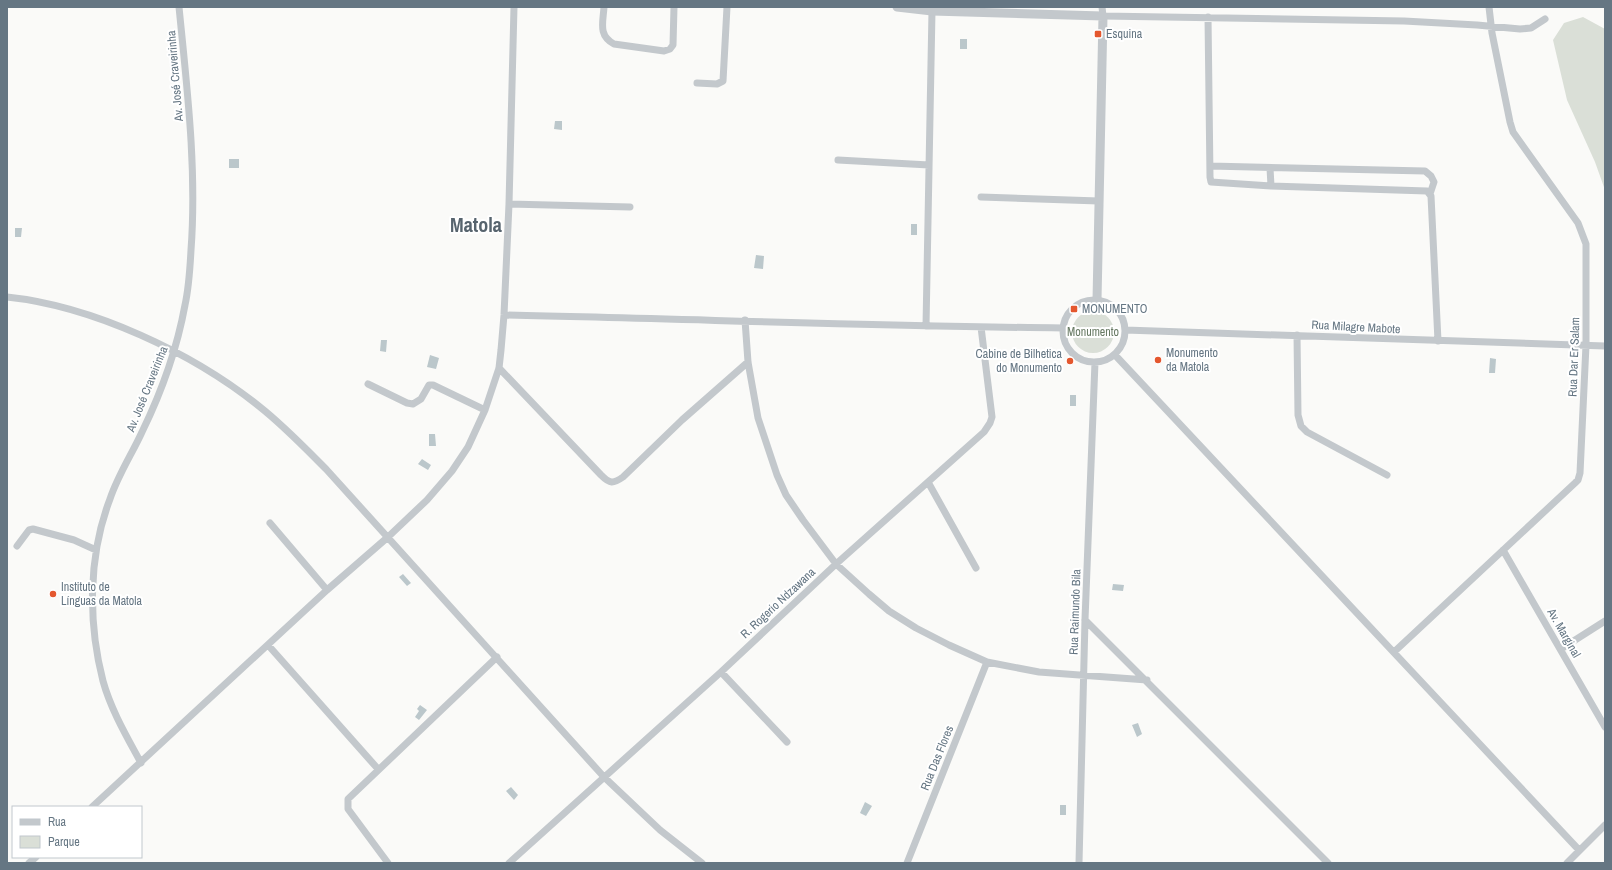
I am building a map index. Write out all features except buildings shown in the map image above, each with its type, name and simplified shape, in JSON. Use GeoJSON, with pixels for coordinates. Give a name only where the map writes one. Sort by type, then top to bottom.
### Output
{"type":"FeatureCollection","features":[{"type":"Feature","properties":{"kind":"street","name":"Av. José Craveirinha"},"geometry":{"type":"LineString","coordinates":[[140,763],[119,723],[104,682],[97,651],[93,608],[94,566],[99,530],[110,498],[154,408],[175,351],[186,304],[194,206],[191,130],[180,7]]}},
{"type":"Feature","properties":{"kind":"street"},"geometry":{"type":"LineString","coordinates":[[93,806],[327,590],[388,537],[427,500],[452,471],[468,447],[485,410],[499,368],[504,315],[509,204],[514,7]]}},
{"type":"Feature","properties":{"kind":"street"},"geometry":{"type":"LineString","coordinates":[[604,7],[603,30],[604,36],[608,40],[614,44],[664,51],[670,49],[672,45],[674,7]]}},
{"type":"Feature","properties":{"kind":"street"},"geometry":{"type":"LineString","coordinates":[[697,82],[717,84],[723,82],[727,7]]}},
{"type":"Feature","properties":{"kind":"street"},"geometry":{"type":"LineString","coordinates":[[898,7],[932,10],[1042,10],[1208,17],[1404,21],[1520,29],[1531,28],[1545,19]]}},
{"type":"Feature","properties":{"kind":"street","name":"Rua Dar Er Salam"},"geometry":{"type":"LineString","coordinates":[[1394,652],[1580,477],[1586,345],[1586,244],[1578,223],[1513,132],[1491,26],[1489,7]]}},
{"type":"Feature","properties":{"kind":"street"},"geometry":{"type":"LineString","coordinates":[[926,326],[932,10]]}},
{"type":"Feature","properties":{"kind":"street"},"geometry":{"type":"LineString","coordinates":[[1098,300],[1103,12]]}},
{"type":"Feature","properties":{"kind":"street"},"geometry":{"type":"LineString","coordinates":[[1208,17],[1210,177],[1214,184],[1424,190],[1430,194]]}},
{"type":"Feature","properties":{"kind":"street"},"geometry":{"type":"LineString","coordinates":[[838,160],[929,165]]}},
{"type":"Feature","properties":{"kind":"street"},"geometry":{"type":"LineString","coordinates":[[1210,166],[1425,171],[1431,176],[1434,182],[1430,194],[1438,341]]}},
{"type":"Feature","properties":{"kind":"street"},"geometry":{"type":"LineString","coordinates":[[1270,168],[1271,186]]}},
{"type":"Feature","properties":{"kind":"street"},"geometry":{"type":"LineString","coordinates":[[980,197],[1099,200]]}},
{"type":"Feature","properties":{"kind":"street"},"geometry":{"type":"LineString","coordinates":[[509,204],[630,207]]}},
{"type":"Feature","properties":{"kind":"street"},"geometry":{"type":"LineString","coordinates":[[7,298],[22,299],[48,305],[108,322],[175,351],[233,387],[284,427],[326,469],[604,777],[660,830],[702,863]]}},
{"type":"Feature","properties":{"kind":"street"},"geometry":{"type":"LineString","coordinates":[[1098,300],[1114,307],[1124,322],[1125,330],[1124,339],[1120,348],[1114,355],[1106,360],[1095,362],[1082,360],[1072,353],[1066,345],[1063,328],[1066,319],[1073,308],[1084,302],[1098,300]]}},
{"type":"Feature","properties":{"kind":"street"},"geometry":{"type":"LineString","coordinates":[[504,315],[1063,328]]}},
{"type":"Feature","properties":{"kind":"street"},"geometry":{"type":"LineString","coordinates":[[745,320],[748,362],[758,418],[777,475],[786,495],[836,564],[889,611],[929,635],[987,662],[1039,672],[1146,680]]}},
{"type":"Feature","properties":{"kind":"street","name":"R. Rogerio Ndzawana"},"geometry":{"type":"LineString","coordinates":[[508,863],[721,672],[836,564],[984,432],[992,417],[981,327]]}},
{"type":"Feature","properties":{"kind":"street","name":"Rua Milagre Mabote"},"geometry":{"type":"LineString","coordinates":[[1125,330],[1605,346]]}},
{"type":"Feature","properties":{"kind":"street"},"geometry":{"type":"LineString","coordinates":[[1297,335],[1298,415],[1302,426],[1307,432],[1387,475]]}},
{"type":"Feature","properties":{"kind":"street"},"geometry":{"type":"LineString","coordinates":[[1114,355],[1579,850]]}},
{"type":"Feature","properties":{"kind":"street"},"geometry":{"type":"LineString","coordinates":[[499,368],[601,475],[608,482],[612,483],[623,477],[682,420],[748,362]]}},
{"type":"Feature","properties":{"kind":"street","name":"Rua Raimundo Bila"},"geometry":{"type":"LineString","coordinates":[[1079,863],[1085,620],[1095,362]]}},
{"type":"Feature","properties":{"kind":"street"},"geometry":{"type":"LineString","coordinates":[[368,384],[407,403],[413,404],[421,399],[429,385],[433,385],[485,410]]}},
{"type":"Feature","properties":{"kind":"street"},"geometry":{"type":"LineString","coordinates":[[928,482],[976,568]]}},
{"type":"Feature","properties":{"kind":"street"},"geometry":{"type":"LineString","coordinates":[[270,523],[327,590]]}},
{"type":"Feature","properties":{"kind":"street"},"geometry":{"type":"LineString","coordinates":[[17,546],[29,530],[33,528],[74,540],[96,550]]}},
{"type":"Feature","properties":{"kind":"street","name":"Av. Marginal"},"geometry":{"type":"LineString","coordinates":[[1503,550],[1605,727]]}},
{"type":"Feature","properties":{"kind":"street"},"geometry":{"type":"LineString","coordinates":[[1085,620],[1328,863]]}},
{"type":"Feature","properties":{"kind":"street"},"geometry":{"type":"LineString","coordinates":[[1561,649],[1605,621]]}},
{"type":"Feature","properties":{"kind":"street"},"geometry":{"type":"LineString","coordinates":[[268,645],[378,769]]}},
{"type":"Feature","properties":{"kind":"street"},"geometry":{"type":"LineString","coordinates":[[388,863],[348,810],[348,799],[351,794],[497,658]]}},
{"type":"Feature","properties":{"kind":"street","name":"Rua Das Flores"},"geometry":{"type":"LineString","coordinates":[[907,863],[987,662]]}},
{"type":"Feature","properties":{"kind":"street"},"geometry":{"type":"LineString","coordinates":[[721,672],[787,742]]}},
{"type":"Feature","properties":{"kind":"street"},"geometry":{"type":"LineString","coordinates":[[1567,863],[1605,825]]}},
{"type":"Feature","properties":{"kind":"green space"},"geometry":{"type":"Polygon","coordinates":[[[1583,17],[1605,29],[1605,190],[1595,162],[1567,100],[1553,40],[1564,23],[1583,17]]]}},
{"type":"Feature","properties":{"kind":"green space","name":"Monumento"},"geometry":{"type":"Polygon","coordinates":[[[1089,311],[1097,311],[1108,317],[1114,328],[1114,336],[1108,347],[1097,353],[1089,353],[1078,347],[1072,336],[1072,328],[1078,317],[1089,311]]]}},
{"type":"Feature","properties":{"kind":"shaded area"},"geometry":{"type":"Polygon","coordinates":[[[960,39],[967,39],[967,49],[960,49],[960,39]]]}},
{"type":"Feature","properties":{"kind":"shaded area"},"geometry":{"type":"Polygon","coordinates":[[[555,121],[562,121],[562,130],[554,129],[555,121]]]}},
{"type":"Feature","properties":{"kind":"shaded area"},"geometry":{"type":"Polygon","coordinates":[[[229,159],[239,159],[239,168],[229,168],[229,159]]]}},
{"type":"Feature","properties":{"kind":"shaded area"},"geometry":{"type":"Polygon","coordinates":[[[911,224],[917,224],[917,235],[911,235],[911,224]]]}},
{"type":"Feature","properties":{"kind":"shaded area"},"geometry":{"type":"Polygon","coordinates":[[[15,228],[22,228],[21,237],[15,237],[15,228]]]}},
{"type":"Feature","properties":{"kind":"shaded area"},"geometry":{"type":"Polygon","coordinates":[[[756,255],[764,256],[763,269],[754,268],[756,255]]]}},
{"type":"Feature","properties":{"kind":"shaded area"},"geometry":{"type":"Polygon","coordinates":[[[381,340],[387,340],[386,352],[380,351],[381,340]]]}},
{"type":"Feature","properties":{"kind":"shaded area"},"geometry":{"type":"Polygon","coordinates":[[[430,355],[439,358],[436,369],[427,367],[430,355]]]}},
{"type":"Feature","properties":{"kind":"shaded area"},"geometry":{"type":"Polygon","coordinates":[[[1490,358],[1496,359],[1495,373],[1489,373],[1490,358]]]}},
{"type":"Feature","properties":{"kind":"shaded area"},"geometry":{"type":"Polygon","coordinates":[[[1070,395],[1076,395],[1076,406],[1070,406],[1070,395]]]}},
{"type":"Feature","properties":{"kind":"shaded area"},"geometry":{"type":"Polygon","coordinates":[[[429,434],[435,434],[436,446],[429,446],[429,434]]]}},
{"type":"Feature","properties":{"kind":"shaded area"},"geometry":{"type":"Polygon","coordinates":[[[422,459],[431,465],[428,470],[418,464],[422,459]]]}},
{"type":"Feature","properties":{"kind":"shaded area"},"geometry":{"type":"Polygon","coordinates":[[[403,574],[411,583],[407,586],[399,577],[403,574]]]}},
{"type":"Feature","properties":{"kind":"shaded area"},"geometry":{"type":"Polygon","coordinates":[[[1113,584],[1124,585],[1123,591],[1112,590],[1113,584]]]}},
{"type":"Feature","properties":{"kind":"shaded area"},"geometry":{"type":"Polygon","coordinates":[[[420,705],[427,710],[419,720],[415,717],[419,711],[417,709],[420,705]]]}},
{"type":"Feature","properties":{"kind":"shaded area"},"geometry":{"type":"Polygon","coordinates":[[[1138,723],[1142,734],[1137,737],[1132,725],[1138,723]]]}},
{"type":"Feature","properties":{"kind":"shaded area"},"geometry":{"type":"Polygon","coordinates":[[[511,787],[518,795],[514,800],[506,791],[511,787]]]}},
{"type":"Feature","properties":{"kind":"shaded area"},"geometry":{"type":"Polygon","coordinates":[[[865,802],[872,806],[866,816],[860,813],[865,802]]]}},
{"type":"Feature","properties":{"kind":"shaded area"},"geometry":{"type":"Polygon","coordinates":[[[1060,805],[1066,805],[1066,815],[1060,815],[1060,805]]]}},
{"type":"Feature","properties":{"kind":"place","name":"Esquina"},"geometry":{"type":"Point","coordinates":[1098,34]}},
{"type":"Feature","properties":{"kind":"place","name":"MONUMENTO"},"geometry":{"type":"Point","coordinates":[1074,309]}},
{"type":"Feature","properties":{"kind":"place","name":"Monumento da Matola"},"geometry":{"type":"Point","coordinates":[1158,360]}},
{"type":"Feature","properties":{"kind":"place","name":"Cabine de Bilhetica do Monumento"},"geometry":{"type":"Point","coordinates":[1070,361]}},
{"type":"Feature","properties":{"kind":"place","name":"Instituto de Línguas da Matola"},"geometry":{"type":"Point","coordinates":[53,594]}},
{"type":"Feature","properties":{"kind":"district","name":"Matola"},"geometry":{"type":"Point","coordinates":[476,224]}}]}
